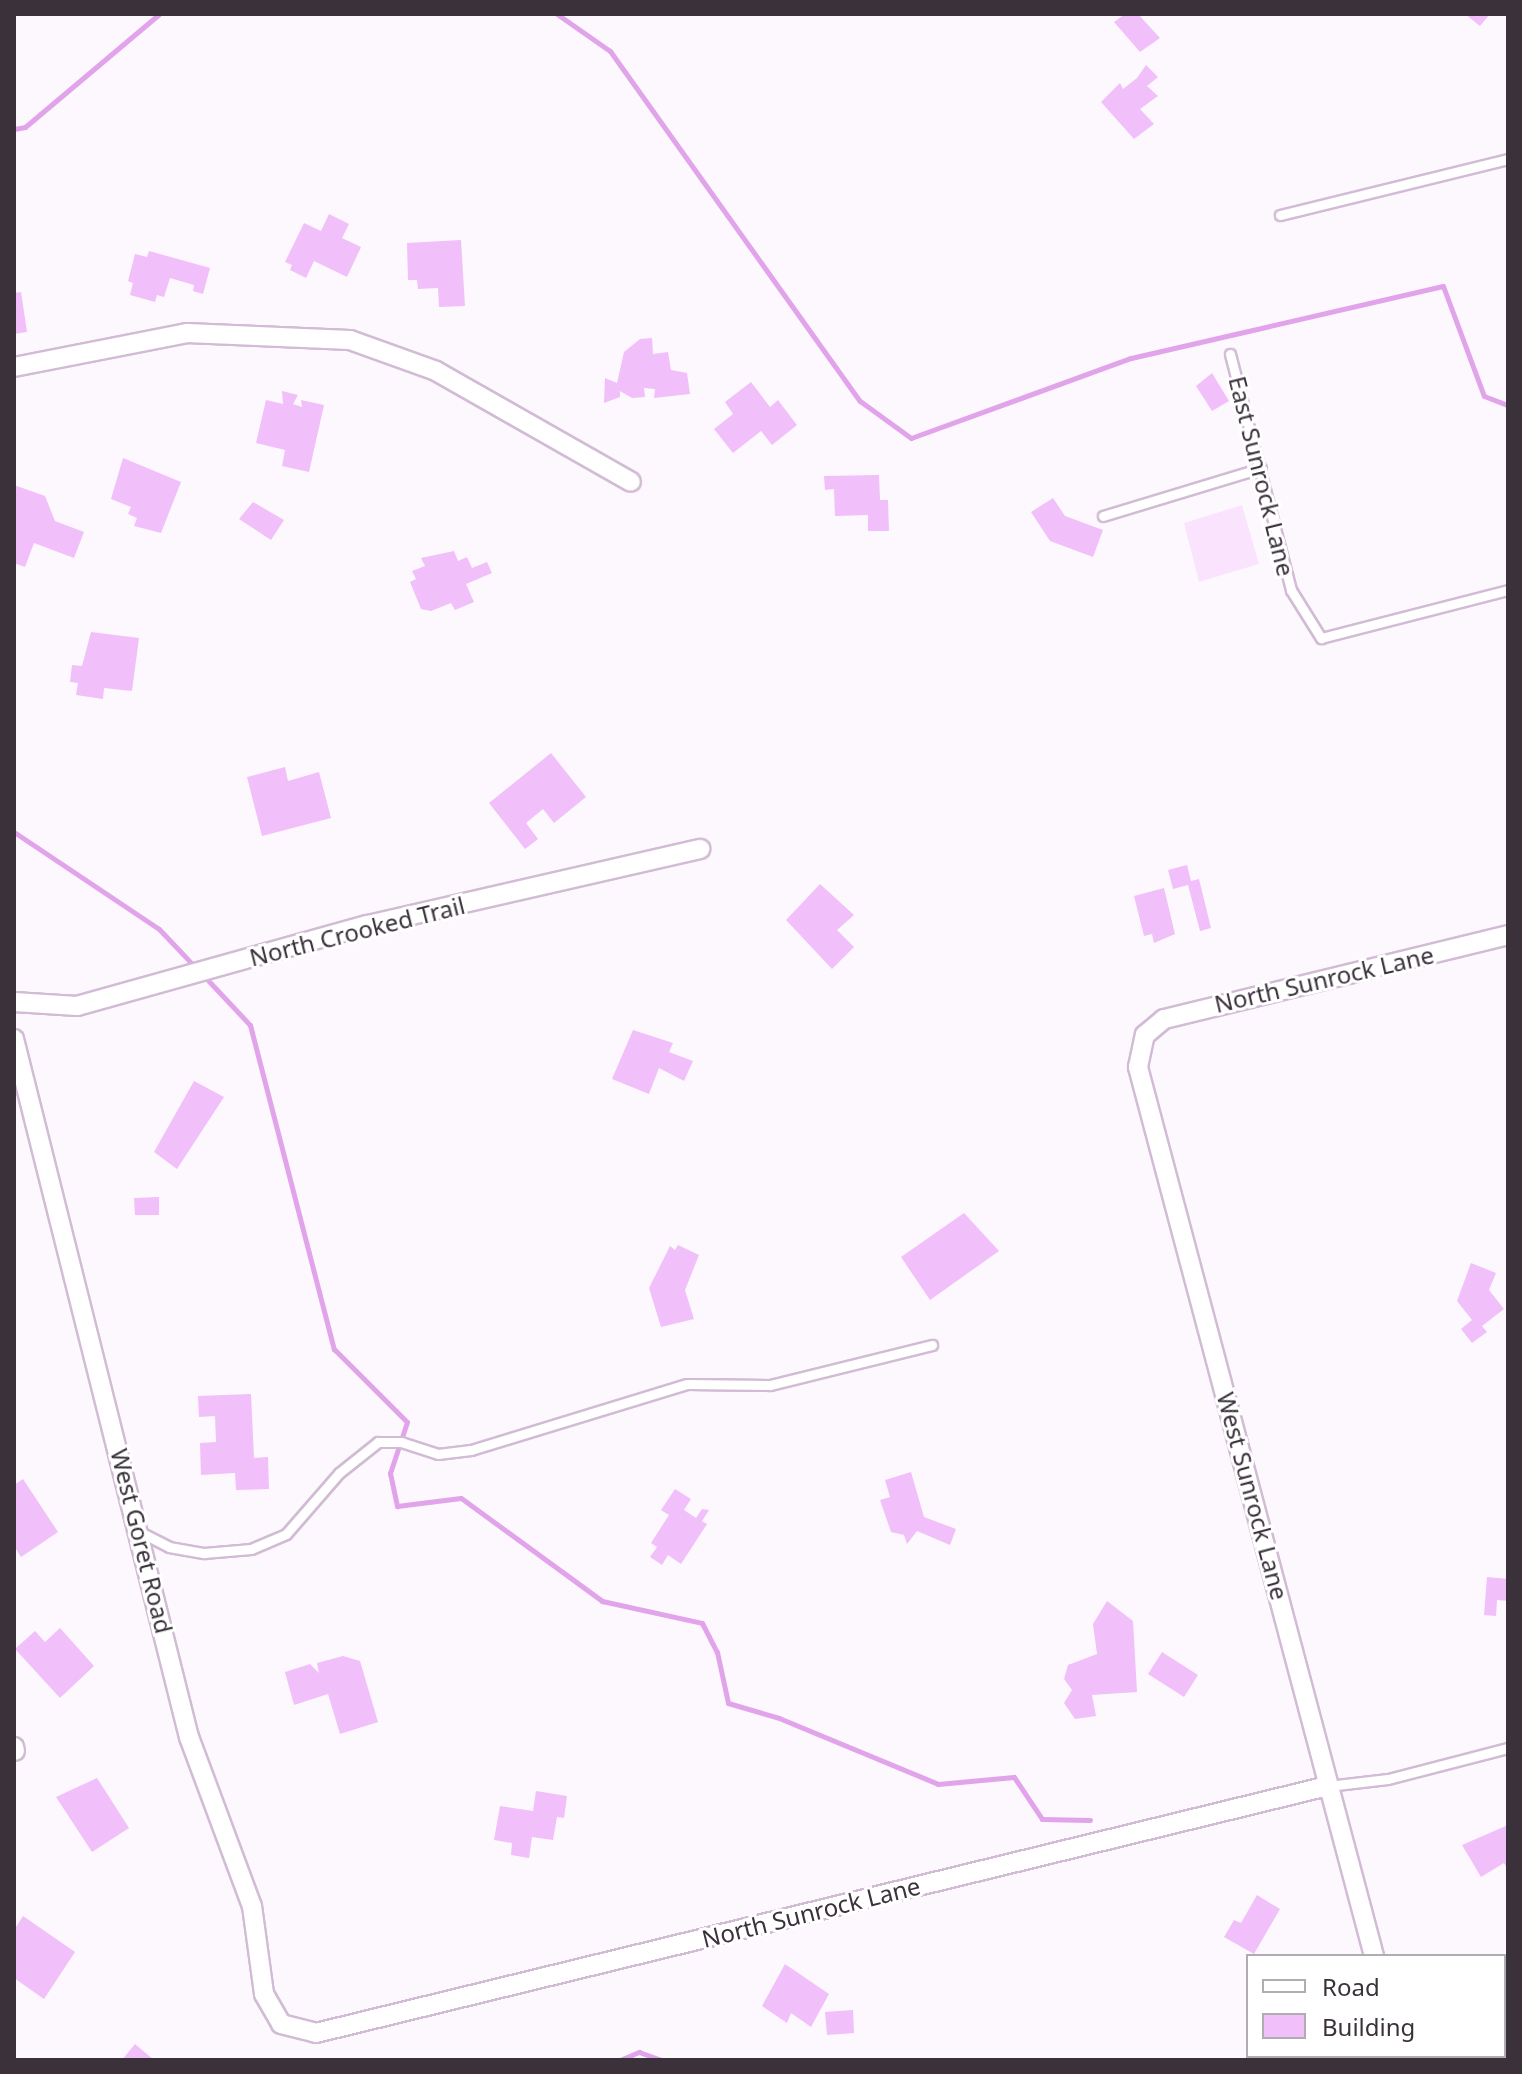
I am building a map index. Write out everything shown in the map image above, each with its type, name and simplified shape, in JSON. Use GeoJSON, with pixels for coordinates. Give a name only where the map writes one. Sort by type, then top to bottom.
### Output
{"type":"FeatureCollection","features":[{"type":"Feature","properties":{"kind":"street"},"geometry":{"type":"LineString","coordinates":[[14,367],[187,333],[350,340],[436,371],[631,482]]}},
{"type":"Feature","properties":{"kind":"street","name":"North Crooked Trail"},"geometry":{"type":"LineString","coordinates":[[14,1002],[77,1006],[368,925],[700,849]]}},
{"type":"Feature","properties":{"kind":"street","name":"North Sunrock Lane"},"geometry":{"type":"LineString","coordinates":[[1145,1035],[1164,1019],[1190,1010],[1508,935]]}},
{"type":"Feature","properties":{"kind":"street","name":"West Sunrock Lane"},"geometry":{"type":"LineString","coordinates":[[1145,1035],[1138,1067],[1373,1954]]}},
{"type":"Feature","properties":{"kind":"street","name":"West Goret Road"},"geometry":{"type":"LineString","coordinates":[[14,1039],[48,1190],[142,1533],[189,1737],[252,1906],[264,1994],[281,2024],[294,2029]]}},
{"type":"Feature","properties":{"kind":"street","name":"North Sunrock Lane"},"geometry":{"type":"LineString","coordinates":[[294,2029],[316,2033],[1328,1786]]}},
{"type":"Feature","properties":{"kind":"lane"},"geometry":{"type":"LineString","coordinates":[[1280,215],[1508,159]]}},
{"type":"Feature","properties":{"kind":"lane","name":"East Sunrock Lane"},"geometry":{"type":"LineString","coordinates":[[1230,354],[1291,590],[1321,638],[1508,590]]}},
{"type":"Feature","properties":{"kind":"lane"},"geometry":{"type":"LineString","coordinates":[[1103,516],[1261,468]]}},
{"type":"Feature","properties":{"kind":"lane"},"geometry":{"type":"LineString","coordinates":[[142,1533],[169,1547],[204,1553],[251,1549],[286,1534],[339,1473],[378,1442],[401,1442],[438,1454],[471,1450],[687,1384],[770,1385],[932,1345]]}},
{"type":"Feature","properties":{"kind":"lane"},"geometry":{"type":"LineString","coordinates":[[1328,1786],[1388,1779],[1508,1748]]}},
{"type":"Feature","properties":{"kind":"shaded area"},"geometry":{"type":"Polygon","coordinates":[[[1242,505],[1259,564],[1199,582],[1184,523],[1242,505]]]}},
{"type":"Feature","properties":{"kind":"building"},"geometry":{"type":"Polygon","coordinates":[[[1125,14],[1138,14],[1160,38],[1140,52],[1114,22],[1125,14]]]}},
{"type":"Feature","properties":{"kind":"building"},"geometry":{"type":"Polygon","coordinates":[[[1465,14],[1490,14],[1480,26],[1465,14]]]}},
{"type":"Feature","properties":{"kind":"building"},"geometry":{"type":"Polygon","coordinates":[[[1146,65],[1158,77],[1147,86],[1158,96],[1140,109],[1154,124],[1134,139],[1101,102],[1120,83],[1123,89],[1137,78],[1146,65]]]}},
{"type":"Feature","properties":{"kind":"building"},"geometry":{"type":"Polygon","coordinates":[[[329,214],[349,224],[342,238],[361,247],[347,277],[314,261],[306,278],[290,270],[292,265],[285,262],[304,223],[321,231],[329,214]]]}},
{"type":"Feature","properties":{"kind":"building"},"geometry":{"type":"Polygon","coordinates":[[[461,240],[465,306],[439,307],[438,288],[418,289],[417,280],[408,280],[407,243],[461,240]]]}},
{"type":"Feature","properties":{"kind":"building"},"geometry":{"type":"Polygon","coordinates":[[[149,251],[210,268],[203,294],[193,291],[194,285],[170,278],[164,297],[157,295],[155,302],[130,295],[133,283],[128,281],[135,254],[147,257],[149,251]]]}},
{"type":"Feature","properties":{"kind":"building"},"geometry":{"type":"Polygon","coordinates":[[[21,292],[27,332],[14,334],[14,293],[21,292]]]}},
{"type":"Feature","properties":{"kind":"building"},"geometry":{"type":"Polygon","coordinates":[[[652,338],[653,354],[668,352],[671,370],[687,373],[690,394],[654,398],[655,389],[644,388],[645,397],[632,398],[620,391],[620,397],[604,403],[605,378],[617,383],[624,352],[640,339],[652,338]]]}},
{"type":"Feature","properties":{"kind":"building"},"geometry":{"type":"Polygon","coordinates":[[[1212,373],[1229,401],[1212,411],[1196,386],[1212,373]]]}},
{"type":"Feature","properties":{"kind":"building"},"geometry":{"type":"Polygon","coordinates":[[[751,382],[770,407],[778,400],[797,425],[772,445],[761,431],[733,453],[714,429],[733,414],[725,402],[751,382]]]}},
{"type":"Feature","properties":{"kind":"building"},"geometry":{"type":"Polygon","coordinates":[[[282,391],[298,395],[293,404],[302,407],[301,400],[324,405],[309,472],[282,466],[285,450],[256,443],[266,400],[283,404],[282,391]]]}},
{"type":"Feature","properties":{"kind":"building"},"geometry":{"type":"Polygon","coordinates":[[[123,458],[181,482],[161,533],[134,526],[137,518],[128,514],[131,507],[111,499],[123,458]]]}},
{"type":"Feature","properties":{"kind":"building"},"geometry":{"type":"Polygon","coordinates":[[[879,475],[880,500],[888,500],[889,531],[868,531],[868,515],[835,516],[834,489],[825,490],[824,476],[879,475]]]}},
{"type":"Feature","properties":{"kind":"building"},"geometry":{"type":"Polygon","coordinates":[[[14,485],[45,496],[55,521],[84,532],[74,558],[34,543],[25,567],[14,563],[14,485]]]}},
{"type":"Feature","properties":{"kind":"building"},"geometry":{"type":"Polygon","coordinates":[[[1053,498],[1065,516],[1103,530],[1093,557],[1050,541],[1031,512],[1053,498]]]}},
{"type":"Feature","properties":{"kind":"building"},"geometry":{"type":"Polygon","coordinates":[[[253,502],[284,520],[271,540],[239,519],[253,502]]]}},
{"type":"Feature","properties":{"kind":"building"},"geometry":{"type":"Polygon","coordinates":[[[454,551],[458,561],[467,557],[472,568],[487,562],[492,573],[466,584],[474,602],[455,610],[451,603],[431,611],[421,609],[410,582],[416,579],[412,571],[425,566],[421,558],[454,551]]]}},
{"type":"Feature","properties":{"kind":"building"},"geometry":{"type":"Polygon","coordinates":[[[91,632],[139,638],[132,691],[104,688],[103,699],[76,695],[78,683],[70,682],[72,665],[82,666],[91,632]]]}},
{"type":"Feature","properties":{"kind":"building"},"geometry":{"type":"Polygon","coordinates":[[[551,753],[586,797],[554,823],[543,809],[526,823],[538,839],[525,849],[489,803],[551,753]]]}},
{"type":"Feature","properties":{"kind":"building"},"geometry":{"type":"Polygon","coordinates":[[[285,767],[288,781],[319,772],[331,818],[262,836],[247,777],[285,767]]]}},
{"type":"Feature","properties":{"kind":"building"},"geometry":{"type":"Polygon","coordinates":[[[1187,865],[1191,881],[1199,879],[1211,928],[1200,931],[1188,885],[1173,889],[1168,870],[1187,865]]]}},
{"type":"Feature","properties":{"kind":"building"},"geometry":{"type":"Polygon","coordinates":[[[820,884],[854,915],[837,930],[854,947],[832,969],[786,920],[820,884]]]}},
{"type":"Feature","properties":{"kind":"building"},"geometry":{"type":"Polygon","coordinates":[[[1164,888],[1175,934],[1154,943],[1152,934],[1144,936],[1134,896],[1164,888]]]}},
{"type":"Feature","properties":{"kind":"building"},"geometry":{"type":"Polygon","coordinates":[[[633,1030],[673,1043],[669,1052],[693,1061],[684,1081],[659,1068],[649,1094],[612,1079],[633,1030]]]}},
{"type":"Feature","properties":{"kind":"building"},"geometry":{"type":"Polygon","coordinates":[[[194,1081],[224,1097],[177,1169],[154,1152],[194,1081]]]}},
{"type":"Feature","properties":{"kind":"building"},"geometry":{"type":"Polygon","coordinates":[[[159,1197],[159,1215],[135,1215],[134,1198],[159,1197]]]}},
{"type":"Feature","properties":{"kind":"building"},"geometry":{"type":"Polygon","coordinates":[[[964,1213],[999,1251],[930,1300],[901,1257],[964,1213]]]}},
{"type":"Feature","properties":{"kind":"building"},"geometry":{"type":"Polygon","coordinates":[[[678,1245],[699,1255],[685,1290],[694,1319],[661,1327],[649,1288],[670,1246],[675,1250],[678,1245]]]}},
{"type":"Feature","properties":{"kind":"building"},"geometry":{"type":"Polygon","coordinates":[[[1471,1263],[1496,1273],[1489,1290],[1504,1309],[1482,1326],[1487,1332],[1472,1343],[1461,1329],[1472,1320],[1457,1301],[1471,1263]]]}},
{"type":"Feature","properties":{"kind":"building"},"geometry":{"type":"Polygon","coordinates":[[[251,1394],[254,1458],[268,1457],[269,1489],[236,1490],[235,1473],[201,1475],[200,1443],[216,1442],[215,1416],[199,1417],[198,1396],[251,1394]]]}},
{"type":"Feature","properties":{"kind":"building"},"geometry":{"type":"Polygon","coordinates":[[[911,1472],[924,1517],[956,1529],[950,1545],[917,1531],[907,1544],[904,1535],[891,1532],[880,1500],[890,1497],[885,1480],[911,1472]]]}},
{"type":"Feature","properties":{"kind":"building"},"geometry":{"type":"Polygon","coordinates":[[[23,1479],[58,1532],[21,1557],[14,1546],[14,1485],[23,1479]]]}},
{"type":"Feature","properties":{"kind":"building"},"geometry":{"type":"Polygon","coordinates":[[[675,1489],[691,1499],[684,1510],[696,1518],[702,1509],[709,1510],[702,1521],[707,1524],[681,1564],[668,1555],[662,1565],[650,1557],[657,1547],[651,1543],[669,1515],[661,1510],[675,1489]]]}},
{"type":"Feature","properties":{"kind":"building"},"geometry":{"type":"Polygon","coordinates":[[[1487,1577],[1508,1579],[1508,1601],[1497,1600],[1496,1616],[1484,1615],[1487,1577]]]}},
{"type":"Feature","properties":{"kind":"building"},"geometry":{"type":"Polygon","coordinates":[[[1107,1601],[1133,1621],[1137,1692],[1092,1695],[1096,1716],[1075,1719],[1064,1703],[1072,1690],[1064,1679],[1068,1665],[1097,1654],[1093,1624],[1107,1601]]]}},
{"type":"Feature","properties":{"kind":"building"},"geometry":{"type":"Polygon","coordinates":[[[60,1628],[94,1666],[60,1698],[15,1649],[35,1631],[45,1642],[60,1628]]]}},
{"type":"Feature","properties":{"kind":"building"},"geometry":{"type":"Polygon","coordinates":[[[1162,1652],[1198,1675],[1184,1697],[1148,1674],[1162,1652]]]}},
{"type":"Feature","properties":{"kind":"building"},"geometry":{"type":"Polygon","coordinates":[[[343,1656],[360,1661],[378,1722],[340,1734],[328,1694],[294,1705],[285,1672],[310,1664],[319,1673],[317,1663],[343,1656]]]}},
{"type":"Feature","properties":{"kind":"building"},"geometry":{"type":"Polygon","coordinates":[[[97,1778],[129,1828],[92,1852],[56,1797],[97,1778]]]}},
{"type":"Feature","properties":{"kind":"building"},"geometry":{"type":"Polygon","coordinates":[[[536,1791],[567,1796],[564,1818],[557,1817],[553,1840],[532,1837],[529,1858],[511,1855],[512,1843],[494,1840],[500,1806],[533,1811],[536,1791]]]}},
{"type":"Feature","properties":{"kind":"building"},"geometry":{"type":"Polygon","coordinates":[[[1508,1825],[1508,1870],[1504,1863],[1481,1877],[1462,1845],[1508,1825]]]}},
{"type":"Feature","properties":{"kind":"building"},"geometry":{"type":"Polygon","coordinates":[[[1257,1895],[1280,1909],[1254,1954],[1224,1937],[1234,1920],[1241,1923],[1257,1895]]]}},
{"type":"Feature","properties":{"kind":"building"},"geometry":{"type":"Polygon","coordinates":[[[23,1916],[75,1952],[44,1999],[14,1978],[14,1930],[23,1916]]]}},
{"type":"Feature","properties":{"kind":"building"},"geometry":{"type":"Polygon","coordinates":[[[785,1964],[829,1994],[811,2027],[791,2013],[787,2023],[762,2006],[785,1964]]]}},
{"type":"Feature","properties":{"kind":"building"},"geometry":{"type":"Polygon","coordinates":[[[853,2010],[854,2033],[827,2035],[825,2012],[853,2010]]]}},
{"type":"Feature","properties":{"kind":"building"},"geometry":{"type":"Polygon","coordinates":[[[135,2044],[154,2060],[122,2060],[135,2044]]]}},
{"type":"Feature","properties":{"kind":"waterway"},"geometry":{"type":"LineString","coordinates":[[14,129],[25,127],[159,14]]}},
{"type":"Feature","properties":{"kind":"waterway"},"geometry":{"type":"LineString","coordinates":[[557,14],[610,51],[860,401],[911,438],[1131,358],[1443,286],[1484,396],[1508,405]]}},
{"type":"Feature","properties":{"kind":"waterway"},"geometry":{"type":"LineString","coordinates":[[14,832],[159,929],[197,969]]}},
{"type":"Feature","properties":{"kind":"waterway"},"geometry":{"type":"LineString","coordinates":[[204,976],[250,1025],[334,1349],[407,1422],[390,1473],[397,1506],[461,1498],[602,1601],[702,1623],[717,1652],[728,1703],[779,1718],[938,1784],[1014,1777],[1042,1819],[1090,1820]]}},
{"type":"Feature","properties":{"kind":"waterway"},"geometry":{"type":"LineString","coordinates":[[620,2060],[639,2052],[661,2060]]}}]}
